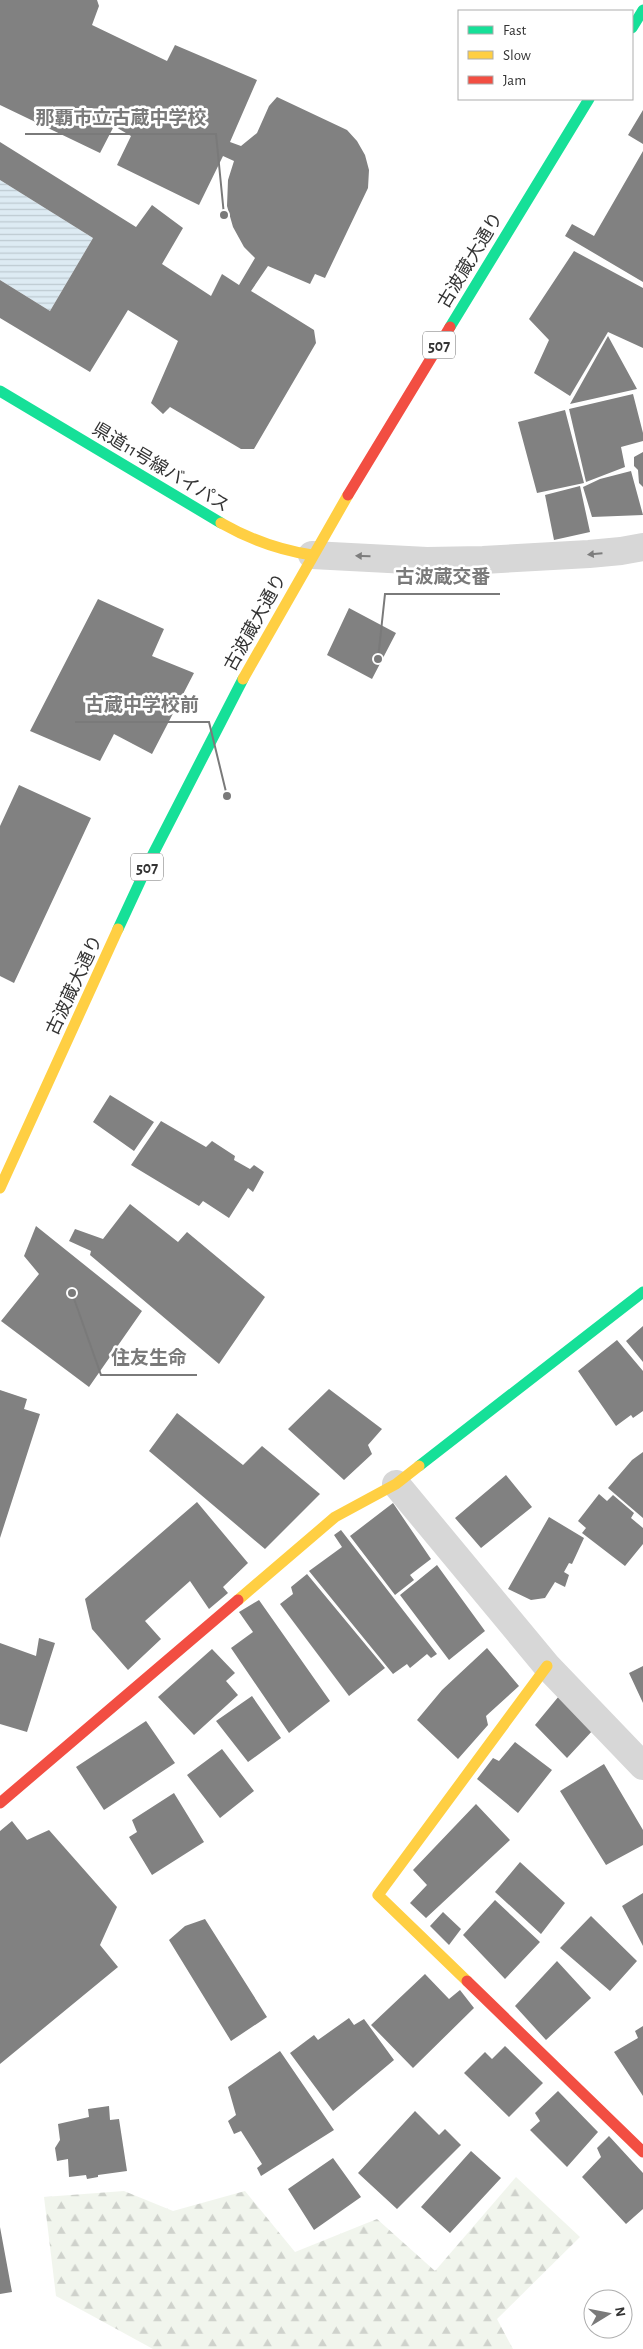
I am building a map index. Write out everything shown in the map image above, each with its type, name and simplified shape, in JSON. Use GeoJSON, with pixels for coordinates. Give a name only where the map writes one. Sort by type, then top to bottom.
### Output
{"type":"FeatureCollection","features":[{"type":"Feature","properties":{"kind":"main road"},"geometry":{"type":"LineString","coordinates":[[633,26],[643,10]]}},
{"type":"Feature","properties":{"kind":"main road","name":"古波蔵大通り"},"geometry":{"type":"LineString","coordinates":[[0,1188],[151,858],[257,652],[312,555],[588,100]]}},
{"type":"Feature","properties":{"kind":"main road","name":"県道11号線バイパス"},"geometry":{"type":"LineString","coordinates":[[0,391],[244,537],[267,547],[290,553],[312,555]]}},
{"type":"Feature","properties":{"kind":"main road"},"geometry":{"type":"LineString","coordinates":[[0,1803],[335,1517],[396,1484],[643,1292]]}},
{"type":"Feature","properties":{"kind":"main road"},"geometry":{"type":"LineString","coordinates":[[547,1666],[378,1895],[643,2152]]}},
{"type":"Feature","properties":{"kind":"street"},"geometry":{"type":"LineString","coordinates":[[312,555],[427,561],[474,560],[589,554],[621,551],[643,546]]}},
{"type":"Feature","properties":{"kind":"street"},"geometry":{"type":"LineString","coordinates":[[396,1484],[547,1666],[643,1766]]}},
{"type":"Feature","properties":{"kind":"green space"},"geometry":{"type":"Polygon","coordinates":[[[516,2177],[580,2237],[497,2319],[513,2349],[153,2349],[56,2296],[44,2197],[124,2191],[173,2211],[245,2191],[295,2252],[377,2219],[435,2271],[516,2177]]]}},
{"type":"Feature","properties":{"kind":"shaded area"},"geometry":{"type":"Polygon","coordinates":[[[0,180],[93,238],[50,311],[0,280],[0,180]]]}},
{"type":"Feature","properties":{"kind":"building"},"geometry":{"type":"Polygon","coordinates":[[[0,0],[97,0],[99,6],[92,25],[167,61],[175,45],[257,80],[230,142],[241,146],[257,133],[269,106],[277,97],[347,130],[357,141],[365,155],[369,170],[368,188],[325,278],[315,274],[310,284],[268,266],[251,291],[314,330],[316,343],[254,449],[241,449],[170,407],[163,414],[151,403],[178,341],[128,310],[90,372],[0,318],[0,280],[50,311],[93,238],[0,180],[0,142],[136,227],[152,205],[183,228],[162,264],[211,296],[222,274],[239,285],[255,258],[244,247],[233,227],[227,206],[228,180],[234,161],[223,156],[199,205],[117,165],[131,136],[114,126],[100,153],[0,105],[0,0]]]}},
{"type":"Feature","properties":{"kind":"building"},"geometry":{"type":"Polygon","coordinates":[[[643,110],[643,144],[628,135],[643,110]]]}},
{"type":"Feature","properties":{"kind":"building"},"geometry":{"type":"Polygon","coordinates":[[[643,151],[643,282],[565,236],[572,224],[594,236],[643,151]]]}},
{"type":"Feature","properties":{"kind":"building"},"geometry":{"type":"Polygon","coordinates":[[[574,251],[643,288],[643,348],[608,332],[570,396],[534,373],[549,340],[529,319],[574,251]]]}},
{"type":"Feature","properties":{"kind":"building"},"geometry":{"type":"Polygon","coordinates":[[[608,336],[637,389],[570,404],[608,336]]]}},
{"type":"Feature","properties":{"kind":"building"},"geometry":{"type":"Polygon","coordinates":[[[633,394],[643,433],[643,441],[621,447],[625,467],[586,482],[569,409],[633,394]]]}},
{"type":"Feature","properties":{"kind":"building"},"geometry":{"type":"Polygon","coordinates":[[[565,410],[584,483],[537,493],[518,422],[565,410]]]}},
{"type":"Feature","properties":{"kind":"building"},"geometry":{"type":"Polygon","coordinates":[[[643,452],[643,487],[639,483],[638,470],[634,466],[634,457],[643,452]]]}},
{"type":"Feature","properties":{"kind":"building"},"geometry":{"type":"Polygon","coordinates":[[[631,471],[643,515],[592,517],[583,487],[600,479],[631,471]]]}},
{"type":"Feature","properties":{"kind":"building"},"geometry":{"type":"Polygon","coordinates":[[[580,486],[590,532],[554,540],[545,495],[580,486]]]}},
{"type":"Feature","properties":{"kind":"building"},"geometry":{"type":"Polygon","coordinates":[[[98,599],[164,629],[152,656],[194,673],[152,754],[114,734],[100,761],[30,731],[98,599]]]}},
{"type":"Feature","properties":{"kind":"building"},"geometry":{"type":"Polygon","coordinates":[[[349,608],[396,633],[372,679],[327,655],[349,608]]]}},
{"type":"Feature","properties":{"kind":"building"},"geometry":{"type":"Polygon","coordinates":[[[19,785],[91,818],[14,983],[0,976],[0,826],[19,785]]]}},
{"type":"Feature","properties":{"kind":"building"},"geometry":{"type":"Polygon","coordinates":[[[110,1095],[154,1122],[134,1151],[93,1122],[110,1095]]]}},
{"type":"Feature","properties":{"kind":"building"},"geometry":{"type":"Polygon","coordinates":[[[161,1121],[206,1147],[212,1141],[235,1156],[234,1160],[250,1169],[254,1165],[264,1172],[253,1192],[248,1188],[229,1218],[203,1201],[199,1206],[131,1165],[161,1121]]]}},
{"type":"Feature","properties":{"kind":"building"},"geometry":{"type":"Polygon","coordinates":[[[130,1204],[178,1242],[187,1232],[265,1297],[219,1364],[90,1255],[91,1251],[69,1241],[75,1229],[103,1239],[130,1204]]]}},
{"type":"Feature","properties":{"kind":"building"},"geometry":{"type":"Polygon","coordinates":[[[36,1226],[142,1311],[89,1387],[1,1321],[39,1274],[24,1256],[36,1226]]]}},
{"type":"Feature","properties":{"kind":"building"},"geometry":{"type":"Polygon","coordinates":[[[643,1326],[643,1362],[626,1341],[643,1326]]]}},
{"type":"Feature","properties":{"kind":"building"},"geometry":{"type":"Polygon","coordinates":[[[617,1340],[643,1371],[643,1411],[633,1418],[631,1415],[616,1426],[578,1371],[617,1340]]]}},
{"type":"Feature","properties":{"kind":"building"},"geometry":{"type":"Polygon","coordinates":[[[329,1389],[382,1429],[368,1445],[372,1454],[344,1480],[288,1429],[329,1389]]]}},
{"type":"Feature","properties":{"kind":"building"},"geometry":{"type":"Polygon","coordinates":[[[0,1390],[27,1399],[24,1409],[40,1414],[0,1538],[0,1390]]]}},
{"type":"Feature","properties":{"kind":"building"},"geometry":{"type":"Polygon","coordinates":[[[177,1413],[243,1465],[262,1446],[320,1494],[265,1549],[149,1451],[177,1413]]]}},
{"type":"Feature","properties":{"kind":"building"},"geometry":{"type":"Polygon","coordinates":[[[643,1452],[643,1518],[608,1488],[632,1460],[643,1452]]]}},
{"type":"Feature","properties":{"kind":"building"},"geometry":{"type":"Polygon","coordinates":[[[506,1475],[532,1507],[481,1548],[455,1518],[506,1475]]]}},
{"type":"Feature","properties":{"kind":"building"},"geometry":{"type":"Polygon","coordinates":[[[599,1494],[607,1501],[613,1495],[634,1513],[631,1518],[643,1528],[643,1544],[625,1566],[582,1533],[586,1528],[578,1521],[599,1494]]]}},
{"type":"Feature","properties":{"kind":"building"},"geometry":{"type":"Polygon","coordinates":[[[197,1502],[248,1563],[223,1587],[228,1593],[209,1609],[190,1581],[145,1621],[161,1639],[128,1670],[92,1629],[85,1599],[197,1502]]]}},
{"type":"Feature","properties":{"kind":"building"},"geometry":{"type":"Polygon","coordinates":[[[393,1503],[431,1559],[410,1575],[414,1580],[395,1595],[350,1536],[393,1503]]]}},
{"type":"Feature","properties":{"kind":"building"},"geometry":{"type":"Polygon","coordinates":[[[549,1517],[584,1538],[572,1564],[569,1563],[564,1572],[569,1575],[565,1587],[555,1582],[545,1598],[531,1600],[508,1589],[549,1517]]]}},
{"type":"Feature","properties":{"kind":"building"},"geometry":{"type":"Polygon","coordinates":[[[341,1530],[437,1654],[431,1658],[427,1654],[410,1668],[407,1664],[393,1674],[309,1571],[342,1547],[334,1535],[341,1530]]]}},
{"type":"Feature","properties":{"kind":"building"},"geometry":{"type":"Polygon","coordinates":[[[437,1565],[485,1631],[449,1660],[400,1595],[437,1565]]]}},
{"type":"Feature","properties":{"kind":"building"},"geometry":{"type":"Polygon","coordinates":[[[307,1574],[385,1668],[349,1696],[280,1604],[293,1594],[291,1587],[307,1574]]]}},
{"type":"Feature","properties":{"kind":"building"},"geometry":{"type":"Polygon","coordinates":[[[259,1600],[330,1701],[289,1733],[231,1648],[253,1632],[239,1612],[259,1600]]]}},
{"type":"Feature","properties":{"kind":"building"},"geometry":{"type":"Polygon","coordinates":[[[39,1638],[55,1643],[27,1732],[0,1724],[0,1643],[36,1656],[39,1638]]]}},
{"type":"Feature","properties":{"kind":"building"},"geometry":{"type":"Polygon","coordinates":[[[487,1648],[519,1686],[486,1716],[488,1725],[458,1759],[417,1720],[442,1690],[487,1648]]]}},
{"type":"Feature","properties":{"kind":"building"},"geometry":{"type":"Polygon","coordinates":[[[212,1649],[235,1673],[226,1681],[238,1695],[194,1735],[158,1697],[212,1649]]]}},
{"type":"Feature","properties":{"kind":"building"},"geometry":{"type":"Polygon","coordinates":[[[643,1666],[643,1703],[629,1673],[643,1666]]]}},
{"type":"Feature","properties":{"kind":"building"},"geometry":{"type":"Polygon","coordinates":[[[252,1696],[281,1738],[248,1762],[216,1721],[252,1696]]]}},
{"type":"Feature","properties":{"kind":"building"},"geometry":{"type":"Polygon","coordinates":[[[559,1696],[594,1729],[567,1758],[535,1725],[559,1696]]]}},
{"type":"Feature","properties":{"kind":"building"},"geometry":{"type":"Polygon","coordinates":[[[146,1721],[175,1763],[104,1810],[76,1767],[146,1721]]]}},
{"type":"Feature","properties":{"kind":"building"},"geometry":{"type":"Polygon","coordinates":[[[515,1742],[552,1770],[518,1813],[477,1779],[493,1758],[499,1761],[515,1742]]]}},
{"type":"Feature","properties":{"kind":"building"},"geometry":{"type":"Polygon","coordinates":[[[222,1749],[254,1791],[220,1818],[187,1775],[222,1749]]]}},
{"type":"Feature","properties":{"kind":"building"},"geometry":{"type":"Polygon","coordinates":[[[604,1764],[643,1830],[643,1845],[606,1865],[560,1791],[604,1764]]]}},
{"type":"Feature","properties":{"kind":"building"},"geometry":{"type":"Polygon","coordinates":[[[174,1793],[204,1842],[152,1875],[129,1837],[137,1832],[132,1820],[174,1793]]]}},
{"type":"Feature","properties":{"kind":"building"},"geometry":{"type":"Polygon","coordinates":[[[476,1804],[510,1840],[426,1918],[410,1903],[427,1885],[413,1870],[476,1804]]]}},
{"type":"Feature","properties":{"kind":"building"},"geometry":{"type":"Polygon","coordinates":[[[12,1821],[27,1840],[49,1830],[117,1907],[100,1945],[118,1967],[0,2064],[0,1831],[12,1821]]]}},
{"type":"Feature","properties":{"kind":"building"},"geometry":{"type":"Polygon","coordinates":[[[520,1862],[565,1903],[541,1934],[495,1892],[520,1862]]]}},
{"type":"Feature","properties":{"kind":"building"},"geometry":{"type":"Polygon","coordinates":[[[643,1893],[643,1946],[622,1906],[643,1893]]]}},
{"type":"Feature","properties":{"kind":"building"},"geometry":{"type":"Polygon","coordinates":[[[495,1900],[540,1942],[505,1979],[463,1935],[495,1900]]]}},
{"type":"Feature","properties":{"kind":"building"},"geometry":{"type":"Polygon","coordinates":[[[443,1912],[461,1929],[449,1945],[430,1926],[443,1912]]]}},
{"type":"Feature","properties":{"kind":"building"},"geometry":{"type":"Polygon","coordinates":[[[591,1916],[637,1961],[610,1991],[560,1948],[591,1916]]]}},
{"type":"Feature","properties":{"kind":"building"},"geometry":{"type":"Polygon","coordinates":[[[205,1919],[267,2017],[231,2041],[169,1940],[185,1926],[205,1919]]]}},
{"type":"Feature","properties":{"kind":"building"},"geometry":{"type":"Polygon","coordinates":[[[557,1961],[591,1998],[546,2040],[515,2006],[557,1961]]]}},
{"type":"Feature","properties":{"kind":"building"},"geometry":{"type":"Polygon","coordinates":[[[425,1974],[449,1999],[460,1990],[474,2008],[413,2068],[371,2025],[425,1974]]]}},
{"type":"Feature","properties":{"kind":"building"},"geometry":{"type":"Polygon","coordinates":[[[349,2018],[354,2025],[364,2019],[394,2060],[333,2111],[290,2053],[314,2035],[318,2040],[349,2018]]]}},
{"type":"Feature","properties":{"kind":"building"},"geometry":{"type":"Polygon","coordinates":[[[643,2026],[643,2096],[614,2052],[638,2038],[635,2031],[643,2026]]]}},
{"type":"Feature","properties":{"kind":"building"},"geometry":{"type":"Polygon","coordinates":[[[505,2046],[543,2083],[509,2117],[464,2073],[485,2052],[492,2059],[505,2046]]]}},
{"type":"Feature","properties":{"kind":"building"},"geometry":{"type":"Polygon","coordinates":[[[280,2051],[334,2130],[261,2176],[257,2168],[262,2164],[241,2131],[234,2134],[228,2121],[236,2115],[228,2087],[280,2051]]]}},
{"type":"Feature","properties":{"kind":"building"},"geometry":{"type":"Polygon","coordinates":[[[558,2091],[598,2132],[567,2167],[530,2130],[540,2121],[535,2113],[558,2091]]]}},
{"type":"Feature","properties":{"kind":"building"},"geometry":{"type":"Polygon","coordinates":[[[109,2106],[110,2120],[119,2119],[127,2171],[98,2175],[98,2177],[87,2179],[86,2175],[69,2177],[68,2159],[57,2161],[55,2148],[60,2140],[58,2124],[89,2117],[88,2109],[109,2106]]]}},
{"type":"Feature","properties":{"kind":"building"},"geometry":{"type":"Polygon","coordinates":[[[415,2111],[439,2135],[445,2129],[461,2145],[397,2209],[358,2173],[415,2111]]]}},
{"type":"Feature","properties":{"kind":"building"},"geometry":{"type":"Polygon","coordinates":[[[609,2136],[643,2173],[643,2209],[626,2224],[582,2177],[601,2157],[597,2148],[609,2136]]]}},
{"type":"Feature","properties":{"kind":"building"},"geometry":{"type":"Polygon","coordinates":[[[471,2151],[501,2178],[450,2233],[421,2207],[471,2151]]]}},
{"type":"Feature","properties":{"kind":"building"},"geometry":{"type":"Polygon","coordinates":[[[333,2158],[361,2197],[314,2230],[288,2189],[333,2158]]]}},
{"type":"Feature","properties":{"kind":"building"},"geometry":{"type":"Polygon","coordinates":[[[0,2227],[12,2292],[0,2294],[0,2227]]]}},
{"type":"Feature","properties":{"kind":"traffic: fast"},"geometry":{"type":"LineString","coordinates":[[633,26],[643,10]]}},
{"type":"Feature","properties":{"kind":"traffic: fast"},"geometry":{"type":"LineString","coordinates":[[450,327],[588,100]]}},
{"type":"Feature","properties":{"kind":"traffic: fast"},"geometry":{"type":"LineString","coordinates":[[0,391],[221,523]]}},
{"type":"Feature","properties":{"kind":"traffic: fast"},"geometry":{"type":"LineString","coordinates":[[118,929],[151,858],[243,679]]}},
{"type":"Feature","properties":{"kind":"traffic: fast"},"geometry":{"type":"LineString","coordinates":[[419,1466],[643,1292]]}},
{"type":"Feature","properties":{"kind":"traffic: slow"},"geometry":{"type":"LineString","coordinates":[[243,679],[348,495]]}},
{"type":"Feature","properties":{"kind":"traffic: slow"},"geometry":{"type":"LineString","coordinates":[[221,523],[265,544],[312,555]]}},
{"type":"Feature","properties":{"kind":"traffic: slow"},"geometry":{"type":"LineString","coordinates":[[0,1188],[118,929]]}},
{"type":"Feature","properties":{"kind":"traffic: slow"},"geometry":{"type":"LineString","coordinates":[[238,1600],[335,1517],[396,1484],[419,1466]]}},
{"type":"Feature","properties":{"kind":"traffic: slow"},"geometry":{"type":"LineString","coordinates":[[467,1981],[378,1895],[547,1666]]}},
{"type":"Feature","properties":{"kind":"traffic: jam"},"geometry":{"type":"LineString","coordinates":[[348,495],[450,327]]}},
{"type":"Feature","properties":{"kind":"traffic: jam"},"geometry":{"type":"LineString","coordinates":[[0,1803],[238,1600]]}},
{"type":"Feature","properties":{"kind":"traffic: jam"},"geometry":{"type":"LineString","coordinates":[[467,1981],[643,2152]]}},
{"type":"Feature","properties":{"kind":"place","name":"那覇市立古蔵中学校"},"geometry":{"type":"Point","coordinates":[224,215]}},
{"type":"Feature","properties":{"kind":"place","name":"古波蔵交番"},"geometry":{"type":"Point","coordinates":[378,659]}},
{"type":"Feature","properties":{"kind":"place","name":"古蔵中学校前"},"geometry":{"type":"Point","coordinates":[227,796]}},
{"type":"Feature","properties":{"kind":"place","name":"住友生命"},"geometry":{"type":"Point","coordinates":[72,1293]}}]}
